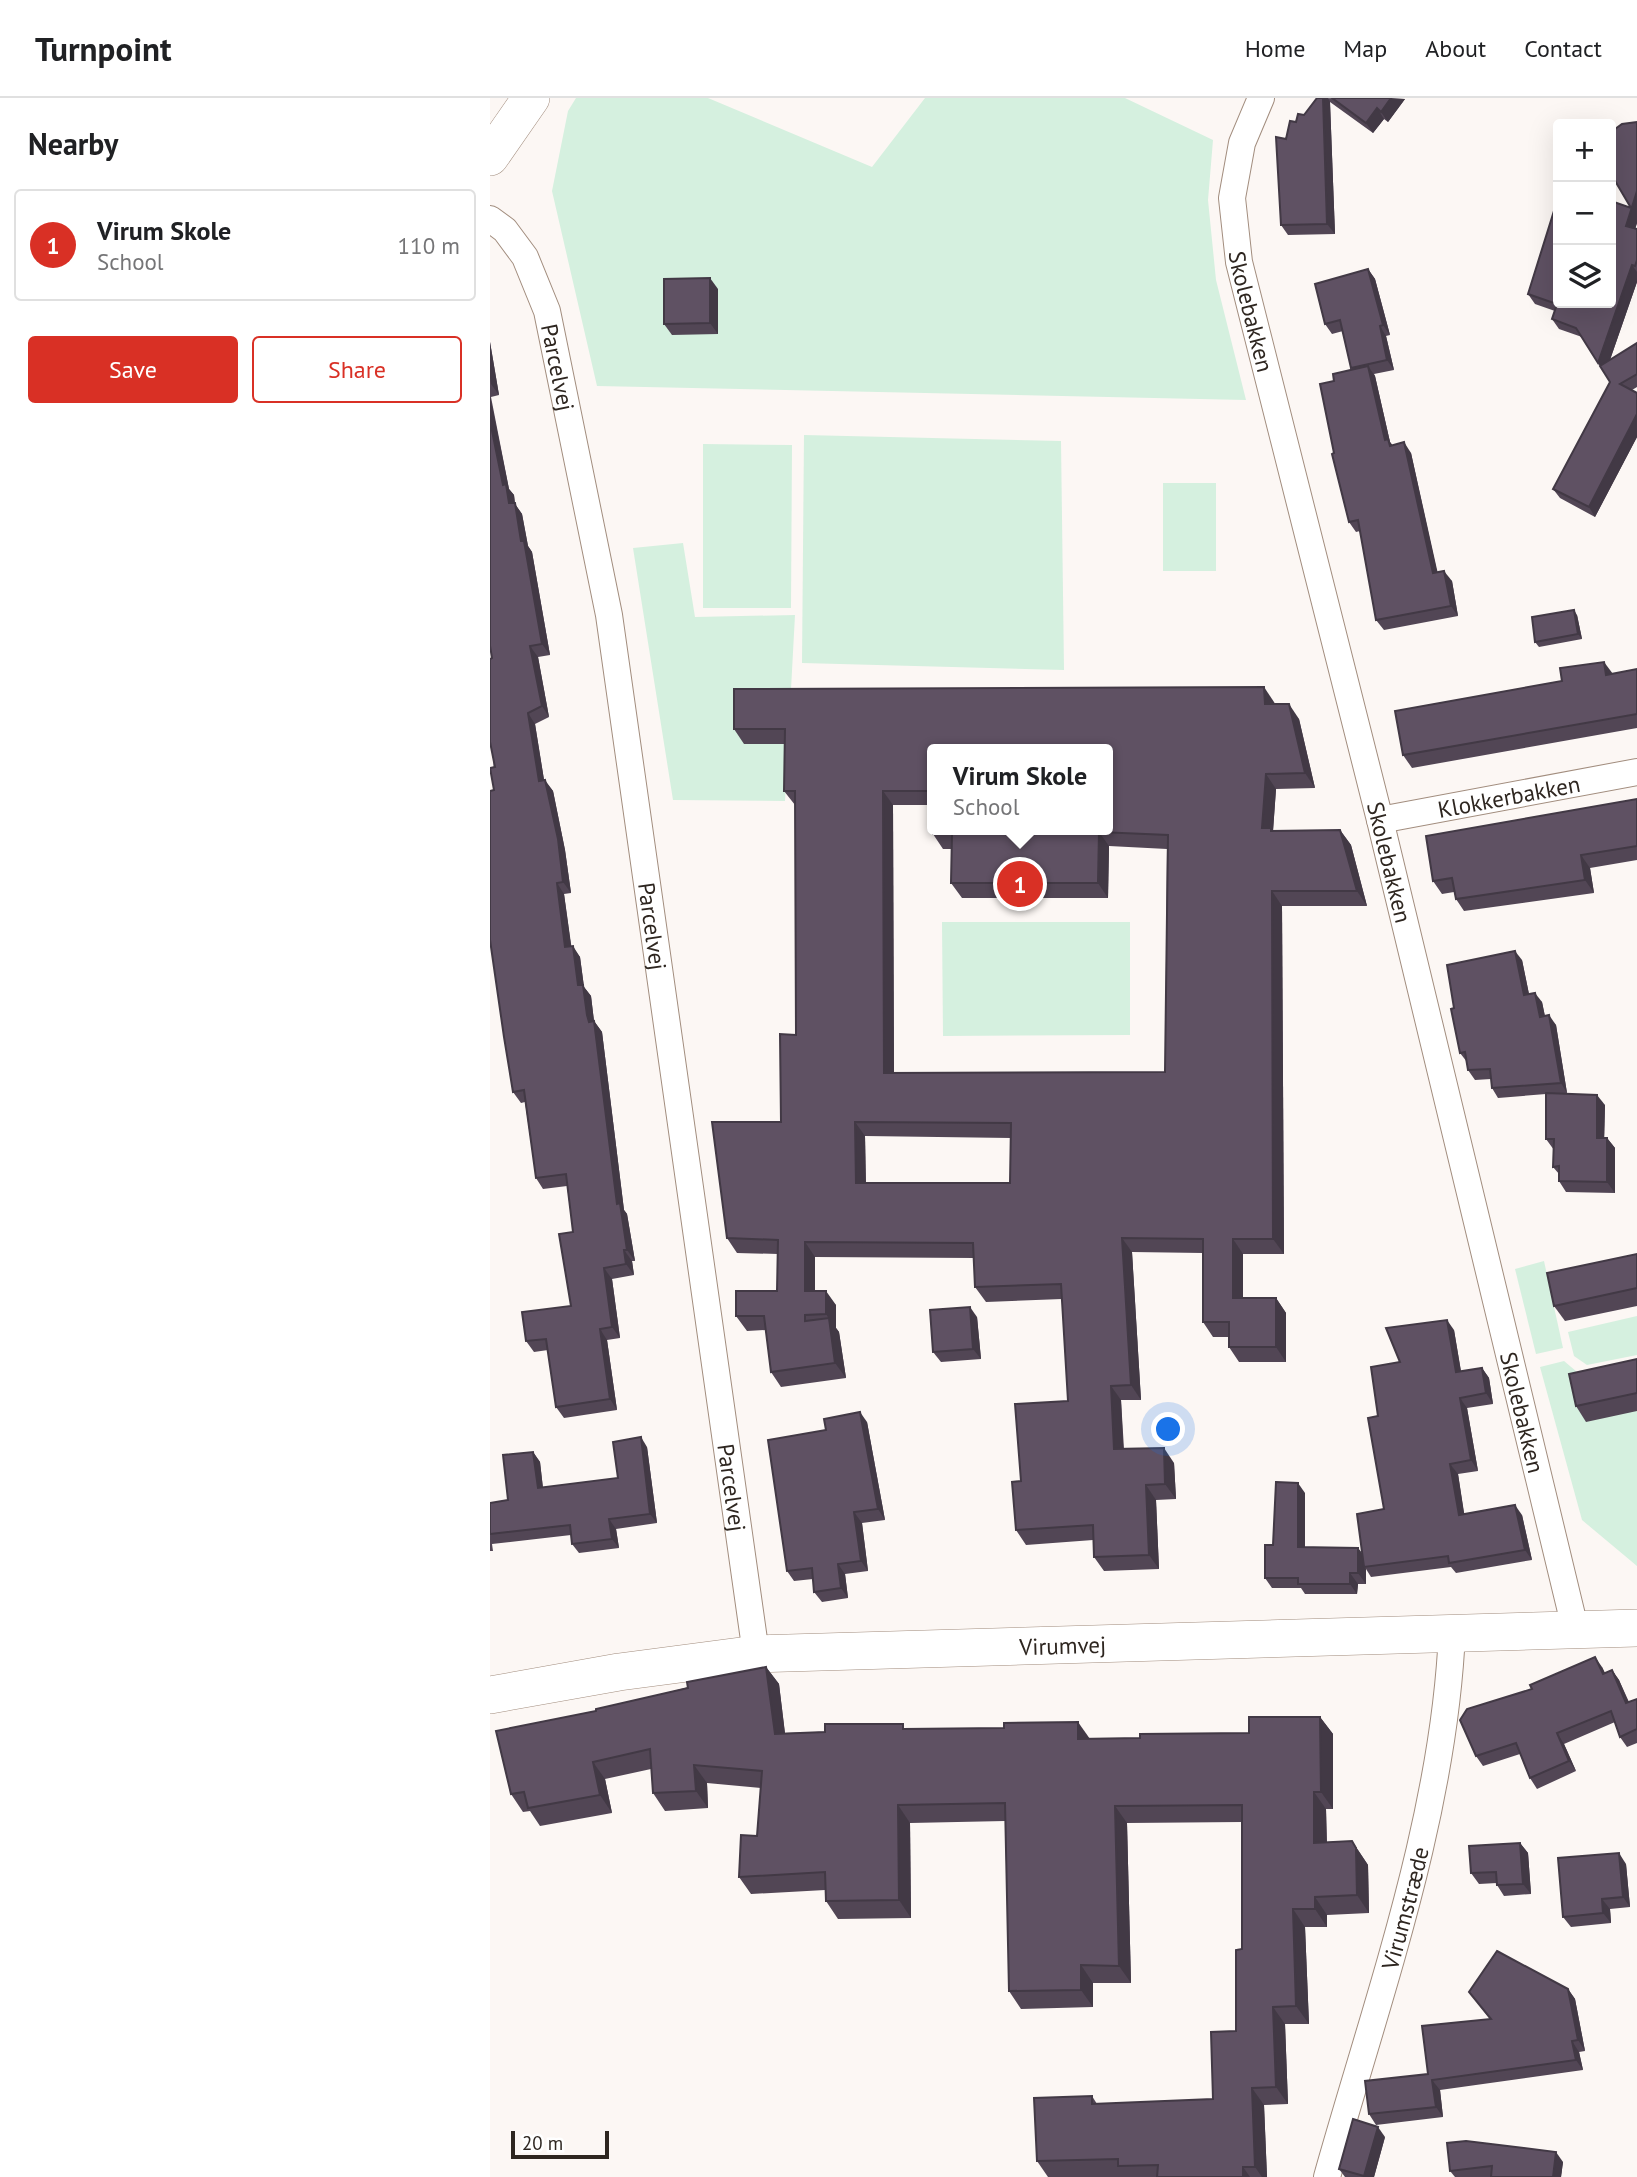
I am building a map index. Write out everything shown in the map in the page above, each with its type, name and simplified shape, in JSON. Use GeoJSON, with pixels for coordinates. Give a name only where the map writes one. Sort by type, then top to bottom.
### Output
{"type":"FeatureCollection","features":[{"type":"Feature","properties":{"kind":"street"},"geometry":{"type":"LineString","coordinates":[[490,157],[531,98]]}},
{"type":"Feature","properties":{"kind":"street","name":"Skolebakken"},"geometry":{"type":"LineString","coordinates":[[1261,98],[1242,143],[1232,198],[1239,262],[1380,820],[1575,1628]]}},
{"type":"Feature","properties":{"kind":"street","name":"Parcelvej"},"geometry":{"type":"LineString","coordinates":[[490,219],[505,230],[525,257],[547,311],[609,615],[756,1654]]}},
{"type":"Feature","properties":{"kind":"street","name":"Klokkerbakken"},"geometry":{"type":"LineString","coordinates":[[1380,820],[1637,772]]}},
{"type":"Feature","properties":{"kind":"street","name":"Virumvej"},"geometry":{"type":"LineString","coordinates":[[490,1695],[619,1672],[756,1654],[1637,1628]]}},
{"type":"Feature","properties":{"kind":"street","name":"Virumstræde"},"geometry":{"type":"LineString","coordinates":[[1327,2177],[1416,1864],[1449,1696],[1452,1632]]}},
{"type":"Feature","properties":{"kind":"green space"},"geometry":{"type":"Polygon","coordinates":[[[576,98],[708,98],[872,167],[925,98],[1125,98],[1213,140],[1208,200],[1216,280],[1246,400],[597,386],[552,191],[568,111],[576,98]]]}},
{"type":"Feature","properties":{"kind":"green space"},"geometry":{"type":"Polygon","coordinates":[[[804,435],[1061,441],[1064,670],[802,663],[804,435]]]}},
{"type":"Feature","properties":{"kind":"green space"},"geometry":{"type":"Polygon","coordinates":[[[703,444],[792,445],[791,608],[703,608],[703,444]]]}},
{"type":"Feature","properties":{"kind":"green space"},"geometry":{"type":"Polygon","coordinates":[[[1163,483],[1216,483],[1216,571],[1163,571],[1163,483]]]}},
{"type":"Feature","properties":{"kind":"green space"},"geometry":{"type":"Polygon","coordinates":[[[683,543],[695,617],[795,615],[785,801],[673,800],[633,548],[683,543]]]}},
{"type":"Feature","properties":{"kind":"green space"},"geometry":{"type":"Polygon","coordinates":[[[942,922],[1130,922],[1130,1035],[943,1036],[942,922]]]}},
{"type":"Feature","properties":{"kind":"green space"},"geometry":{"type":"Polygon","coordinates":[[[1544,1261],[1563,1348],[1536,1354],[1515,1269],[1544,1261]]]}},
{"type":"Feature","properties":{"kind":"green space"},"geometry":{"type":"Polygon","coordinates":[[[1637,1316],[1637,1355],[1587,1365],[1574,1356],[1568,1332],[1637,1316]]]}},
{"type":"Feature","properties":{"kind":"green space"},"geometry":{"type":"Polygon","coordinates":[[[1564,1361],[1583,1377],[1637,1411],[1637,1566],[1582,1520],[1540,1367],[1564,1361]]]}},
{"type":"Feature","properties":{"kind":"building"},"geometry":{"type":"Polygon","coordinates":[[[1317,98],[1323,98],[1327,224],[1281,225],[1276,137],[1286,139],[1290,121],[1296,122],[1298,114],[1304,115],[1317,98]]]}},
{"type":"Feature","properties":{"kind":"building"},"geometry":{"type":"Polygon","coordinates":[[[1332,98],[1391,98],[1381,112],[1377,108],[1366,123],[1332,98]]]}},
{"type":"Feature","properties":{"kind":"building"},"geometry":{"type":"Polygon","coordinates":[[[1637,122],[1637,191],[1626,226],[1637,229],[1637,260],[1635,266],[1632,265],[1598,363],[1576,328],[1552,319],[1556,308],[1616,308],[1616,203],[1631,208],[1616,182],[1616,128],[1622,124],[1637,122]]]}},
{"type":"Feature","properties":{"kind":"building"},"geometry":{"type":"Polygon","coordinates":[[[1553,214],[1553,303],[1528,294],[1553,214]]]}},
{"type":"Feature","properties":{"kind":"building"},"geometry":{"type":"Polygon","coordinates":[[[1368,269],[1383,325],[1380,326],[1387,360],[1351,368],[1340,320],[1325,324],[1315,284],[1368,269]]]}},
{"type":"Feature","properties":{"kind":"building"},"geometry":{"type":"Polygon","coordinates":[[[710,278],[710,323],[664,324],[664,279],[710,278]]]}},
{"type":"Feature","properties":{"kind":"building"},"geometry":{"type":"Polygon","coordinates":[[[1637,343],[1637,374],[1620,384],[1637,393],[1637,414],[1589,507],[1553,489],[1610,382],[1600,366],[1637,343]]]}},
{"type":"Feature","properties":{"kind":"building"},"geometry":{"type":"Polygon","coordinates":[[[1368,366],[1385,440],[1388,439],[1390,446],[1404,442],[1433,573],[1444,571],[1451,606],[1376,620],[1358,520],[1349,522],[1332,454],[1334,453],[1320,384],[1334,381],[1333,374],[1368,366]]]}},
{"type":"Feature","properties":{"kind":"building"},"geometry":{"type":"Polygon","coordinates":[[[490,421],[503,485],[506,484],[509,503],[515,503],[521,541],[524,541],[542,644],[530,646],[542,706],[528,713],[539,781],[545,780],[558,839],[563,882],[557,883],[565,947],[573,946],[578,985],[583,985],[589,1022],[594,1021],[617,1204],[620,1203],[627,1250],[624,1250],[626,1264],[604,1268],[612,1327],[600,1329],[610,1399],[556,1407],[546,1339],[526,1341],[522,1312],[571,1306],[559,1234],[573,1232],[566,1174],[536,1178],[524,1090],[513,1092],[490,940],[490,791],[494,790],[490,768],[495,767],[490,742],[490,421]]]}},
{"type":"Feature","properties":{"kind":"building"},"geometry":{"type":"Polygon","coordinates":[[[1574,610],[1578,634],[1535,642],[1532,617],[1574,610]]]}},
{"type":"Feature","properties":{"kind":"building"},"geometry":{"type":"Polygon","coordinates":[[[1604,662],[1606,675],[1637,669],[1637,714],[1403,755],[1395,711],[1562,681],[1560,668],[1604,662]]]}},
{"type":"Feature","properties":{"kind":"building"},"geometry":{"type":"Polygon","coordinates":[[[1264,687],[1265,704],[1289,704],[1305,773],[1266,774],[1262,828],[1271,828],[1271,831],[1340,830],[1357,891],[1272,891],[1273,1239],[1233,1239],[1233,1298],[1276,1298],[1276,1347],[1229,1347],[1229,1322],[1203,1322],[1203,1239],[1122,1238],[1131,1385],[1111,1386],[1114,1449],[1164,1448],[1165,1484],[1146,1485],[1149,1555],[1094,1557],[1093,1525],[1016,1530],[1012,1482],[1021,1481],[1015,1404],[1068,1401],[1061,1284],[975,1287],[973,1243],[805,1242],[805,1291],[826,1291],[826,1314],[805,1315],[805,1321],[829,1318],[835,1363],[771,1372],[764,1316],[736,1316],[736,1291],[777,1291],[778,1240],[727,1238],[712,1122],[781,1122],[780,1034],[796,1035],[795,791],[784,791],[785,729],[734,729],[734,689],[1264,687]],[[927,744],[927,791],[883,791],[884,1073],[1165,1072],[1168,835],[1113,833],[1113,744],[927,744]],[[855,1122],[856,1183],[1010,1183],[1011,1123],[855,1122]]]}},
{"type":"Feature","properties":{"kind":"building"},"geometry":{"type":"Polygon","coordinates":[[[1637,799],[1637,846],[1581,855],[1585,880],[1456,899],[1452,878],[1433,881],[1426,836],[1637,799]]]}},
{"type":"Feature","properties":{"kind":"building"},"geometry":{"type":"Polygon","coordinates":[[[952,835],[1099,835],[1098,883],[951,883],[952,835]]]}},
{"type":"Feature","properties":{"kind":"building"},"geometry":{"type":"Polygon","coordinates":[[[1515,951],[1524,995],[1535,993],[1540,1017],[1549,1015],[1561,1083],[1492,1088],[1490,1069],[1468,1070],[1465,1052],[1460,1053],[1451,1009],[1454,1008],[1447,965],[1515,951]]]}},
{"type":"Feature","properties":{"kind":"building"},"geometry":{"type":"Polygon","coordinates":[[[1546,1093],[1597,1095],[1597,1138],[1607,1138],[1607,1182],[1559,1181],[1559,1166],[1553,1167],[1554,1139],[1546,1139],[1546,1093]]]}},
{"type":"Feature","properties":{"kind":"building"},"geometry":{"type":"Polygon","coordinates":[[[1637,1254],[1637,1288],[1554,1306],[1547,1273],[1637,1254]]]}},
{"type":"Feature","properties":{"kind":"building"},"geometry":{"type":"Polygon","coordinates":[[[970,1307],[973,1349],[933,1352],[930,1310],[970,1307]]]}},
{"type":"Feature","properties":{"kind":"building"},"geometry":{"type":"Polygon","coordinates":[[[1447,1320],[1456,1372],[1482,1368],[1486,1393],[1460,1398],[1471,1460],[1450,1464],[1459,1515],[1515,1505],[1525,1550],[1449,1563],[1448,1556],[1364,1567],[1357,1514],[1384,1509],[1368,1418],[1378,1416],[1371,1367],[1400,1362],[1386,1328],[1447,1320]]]}},
{"type":"Feature","properties":{"kind":"building"},"geometry":{"type":"Polygon","coordinates":[[[1637,1359],[1637,1393],[1576,1406],[1569,1374],[1637,1359]]]}},
{"type":"Feature","properties":{"kind":"building"},"geometry":{"type":"Polygon","coordinates":[[[860,1412],[878,1509],[854,1512],[861,1561],[838,1564],[841,1588],[814,1592],[812,1568],[787,1571],[768,1440],[826,1430],[824,1419],[860,1412]]]}},
{"type":"Feature","properties":{"kind":"building"},"geometry":{"type":"Polygon","coordinates":[[[641,1437],[650,1514],[609,1519],[612,1539],[572,1544],[570,1525],[490,1534],[490,1503],[508,1500],[503,1455],[533,1452],[538,1488],[618,1478],[613,1442],[641,1437]]]}},
{"type":"Feature","properties":{"kind":"building"},"geometry":{"type":"Polygon","coordinates":[[[1276,1482],[1298,1483],[1298,1547],[1358,1548],[1358,1573],[1350,1573],[1350,1584],[1298,1584],[1298,1578],[1265,1578],[1265,1545],[1273,1545],[1276,1482]]]}},
{"type":"Feature","properties":{"kind":"building"},"geometry":{"type":"Polygon","coordinates":[[[1595,1657],[1603,1674],[1612,1670],[1626,1703],[1637,1699],[1637,1729],[1620,1737],[1611,1711],[1557,1733],[1569,1761],[1530,1778],[1516,1743],[1476,1756],[1460,1720],[1467,1709],[1532,1689],[1530,1685],[1595,1657]]]}},
{"type":"Feature","properties":{"kind":"building"},"geometry":{"type":"Polygon","coordinates":[[[766,1667],[775,1734],[825,1732],[825,1724],[903,1724],[903,1729],[1004,1728],[1004,1723],[1078,1722],[1078,1739],[1140,1738],[1140,1734],[1249,1733],[1249,1717],[1320,1717],[1321,1792],[1314,1792],[1314,1843],[1352,1841],[1356,1848],[1357,1895],[1315,1897],[1315,1909],[1293,1909],[1296,2006],[1273,2007],[1276,2087],[1252,2088],[1255,2167],[1243,2167],[1243,2177],[1157,2177],[1158,2165],[1118,2166],[1118,2159],[1037,2161],[1034,2098],[1092,2096],[1092,2104],[1213,2099],[1211,2032],[1236,2031],[1236,1950],[1242,1949],[1242,1805],[1115,1806],[1119,1966],[1081,1965],[1081,1990],[1009,1991],[1005,1803],[898,1805],[899,1900],[826,1901],[825,1872],[739,1877],[741,1835],[757,1836],[762,1771],[694,1765],[696,1791],[653,1793],[650,1749],[593,1762],[600,1795],[528,1808],[524,1792],[511,1794],[496,1731],[596,1711],[688,1688],[687,1682],[766,1667]]]}},
{"type":"Feature","properties":{"kind":"building"},"geometry":{"type":"Polygon","coordinates":[[[1520,1843],[1523,1884],[1497,1885],[1496,1872],[1471,1873],[1469,1846],[1520,1843]]]}},
{"type":"Feature","properties":{"kind":"building"},"geometry":{"type":"Polygon","coordinates":[[[1619,1853],[1623,1897],[1602,1899],[1603,1913],[1563,1917],[1558,1858],[1619,1853]]]}},
{"type":"Feature","properties":{"kind":"building"},"geometry":{"type":"Polygon","coordinates":[[[1497,1951],[1568,1989],[1578,2040],[1572,2041],[1576,2060],[1432,2080],[1436,2107],[1369,2114],[1365,2081],[1428,2074],[1422,2026],[1491,2019],[1469,1992],[1497,1951]]]}},
{"type":"Feature","properties":{"kind":"building"},"geometry":{"type":"Polygon","coordinates":[[[1353,2119],[1378,2127],[1364,2176],[1339,2169],[1353,2119]]]}},
{"type":"Feature","properties":{"kind":"building"},"geometry":{"type":"Polygon","coordinates":[[[1466,2141],[1556,2152],[1553,2177],[1491,2177],[1492,2166],[1450,2171],[1447,2143],[1466,2141]]]}},
{"type":"Feature","properties":{"kind":"place","name":"Virum Skole"},"geometry":{"type":"Point","coordinates":[1020,884]}}]}
